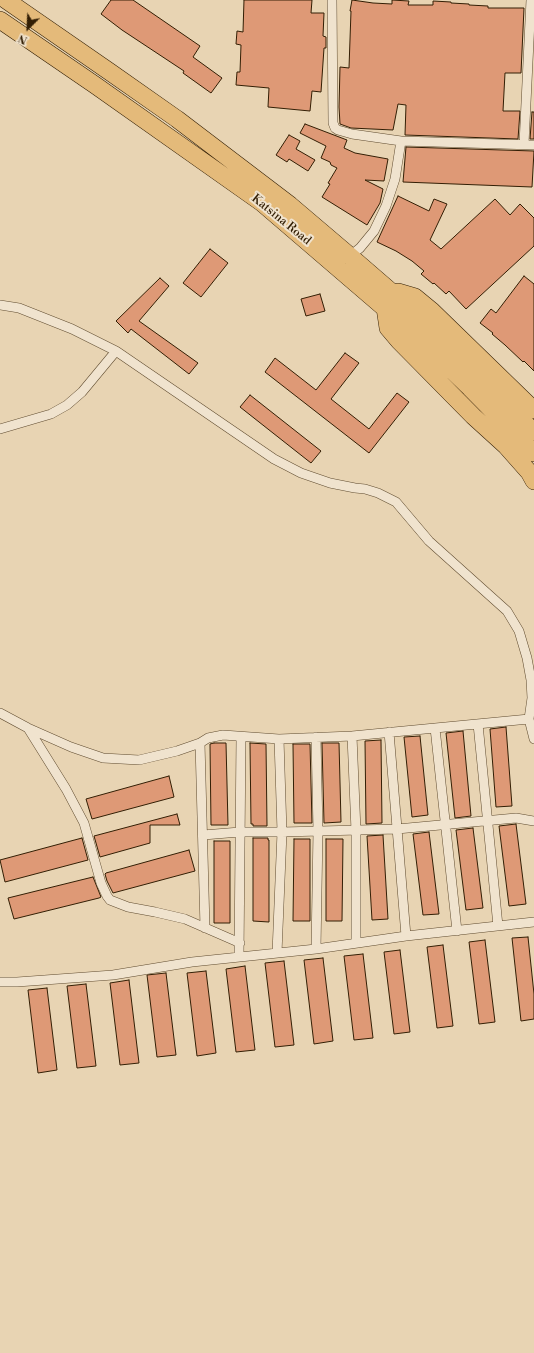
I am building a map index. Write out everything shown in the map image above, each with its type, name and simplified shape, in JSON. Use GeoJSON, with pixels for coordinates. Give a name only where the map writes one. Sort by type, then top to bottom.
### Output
{"type":"FeatureCollection","features":[{"type":"Feature","properties":{"kind":"highway","name":"Katsina Road"},"geometry":{"type":"LineString","coordinates":[[6,0],[177,119],[290,206],[410,308],[534,432]]}},
{"type":"Feature","properties":{"kind":"highway","name":"Katsina Road"},"geometry":{"type":"LineString","coordinates":[[0,20],[95,85],[262,204],[410,330],[534,453]]}},
{"type":"Feature","properties":{"kind":"highway"},"geometry":{"type":"LineString","coordinates":[[388,288],[415,297],[432,311],[534,410]]}},
{"type":"Feature","properties":{"kind":"highway"},"geometry":{"type":"LineString","coordinates":[[385,308],[388,328],[398,341],[473,416],[506,446],[529,472],[534,481]]}},
{"type":"Feature","properties":{"kind":"street"},"geometry":{"type":"LineString","coordinates":[[332,0],[333,123],[335,128],[341,132],[402,141],[534,145]]}},
{"type":"Feature","properties":{"kind":"street"},"geometry":{"type":"LineString","coordinates":[[524,144],[531,0]]}},
{"type":"Feature","properties":{"kind":"street"},"geometry":{"type":"LineString","coordinates":[[350,256],[360,248],[374,230],[386,206],[395,179],[402,141]]}},
{"type":"Feature","properties":{"kind":"street"},"geometry":{"type":"LineString","coordinates":[[0,305],[19,308],[65,326],[116,351],[274,459],[300,473],[330,483],[355,488],[364,488],[396,502],[429,541],[507,611],[519,631],[527,658],[531,680],[532,698],[529,719],[534,739]]}},
{"type":"Feature","properties":{"kind":"street"},"geometry":{"type":"LineString","coordinates":[[0,429],[52,414],[67,404],[82,392],[116,351]]}},
{"type":"Feature","properties":{"kind":"street"},"geometry":{"type":"LineString","coordinates":[[0,713],[28,728],[71,747],[103,758],[139,760],[177,751],[200,743],[208,738],[223,735],[279,740],[352,736],[529,719]]}},
{"type":"Feature","properties":{"kind":"street"},"geometry":{"type":"LineString","coordinates":[[478,724],[498,926]]}},
{"type":"Feature","properties":{"kind":"street"},"geometry":{"type":"LineString","coordinates":[[28,728],[66,789],[84,823],[101,883],[110,900],[185,919],[240,943]]}},
{"type":"Feature","properties":{"kind":"street"},"geometry":{"type":"LineString","coordinates":[[435,728],[457,931]]}},
{"type":"Feature","properties":{"kind":"street"},"geometry":{"type":"LineString","coordinates":[[389,732],[406,936]]}},
{"type":"Feature","properties":{"kind":"street"},"geometry":{"type":"LineString","coordinates":[[352,736],[356,831],[356,943]]}},
{"type":"Feature","properties":{"kind":"street"},"geometry":{"type":"LineString","coordinates":[[239,957],[241,737]]}},
{"type":"Feature","properties":{"kind":"street"},"geometry":{"type":"LineString","coordinates":[[316,738],[318,831],[316,949]]}},
{"type":"Feature","properties":{"kind":"street"},"geometry":{"type":"LineString","coordinates":[[277,953],[282,832],[279,740]]}},
{"type":"Feature","properties":{"kind":"street"},"geometry":{"type":"LineString","coordinates":[[200,743],[205,928]]}},
{"type":"Feature","properties":{"kind":"street"},"geometry":{"type":"LineString","coordinates":[[203,835],[240,832],[356,831],[397,829],[516,818],[534,821]]}},
{"type":"Feature","properties":{"kind":"street"},"geometry":{"type":"LineString","coordinates":[[0,982],[113,975],[192,962],[316,949],[406,936],[534,922]]}},
{"type":"Feature","properties":{"kind":"building"},"geometry":{"type":"Polygon","coordinates":[[[111,0],[133,0],[200,46],[193,57],[222,78],[211,93],[183,73],[184,71],[122,30],[101,14],[111,0]]]}},
{"type":"Feature","properties":{"kind":"building"},"geometry":{"type":"Polygon","coordinates":[[[244,0],[312,0],[311,13],[324,13],[323,36],[326,37],[326,48],[324,48],[321,92],[312,91],[310,111],[268,107],[269,88],[236,85],[237,72],[240,72],[241,45],[236,44],[237,31],[243,32],[244,0]]]}},
{"type":"Feature","properties":{"kind":"building"},"geometry":{"type":"Polygon","coordinates":[[[352,0],[392,4],[392,0],[409,1],[408,5],[433,5],[433,1],[488,6],[488,8],[524,8],[521,73],[505,73],[503,111],[520,111],[518,139],[405,135],[406,105],[398,104],[393,130],[351,128],[340,124],[340,67],[349,68],[350,11],[352,0]]]}},
{"type":"Feature","properties":{"kind":"building"},"geometry":{"type":"Polygon","coordinates":[[[532,112],[534,112],[534,139],[530,139],[532,112]]]}},
{"type":"Feature","properties":{"kind":"building"},"geometry":{"type":"Polygon","coordinates":[[[305,124],[347,140],[344,148],[355,153],[388,159],[384,181],[365,180],[383,189],[380,203],[367,225],[322,197],[337,168],[331,165],[330,162],[321,158],[326,146],[300,133],[305,124]]]}},
{"type":"Feature","properties":{"kind":"building"},"geometry":{"type":"Polygon","coordinates":[[[289,135],[300,141],[296,149],[315,160],[308,171],[289,159],[287,162],[276,155],[289,135]]]}},
{"type":"Feature","properties":{"kind":"building"},"geometry":{"type":"Polygon","coordinates":[[[406,147],[534,151],[532,187],[403,182],[406,147]]]}},
{"type":"Feature","properties":{"kind":"building"},"geometry":{"type":"Polygon","coordinates":[[[398,196],[429,211],[434,199],[447,204],[430,240],[441,249],[495,199],[510,215],[520,204],[534,218],[534,246],[466,309],[449,291],[446,294],[421,274],[424,271],[412,261],[377,242],[398,196]]]}},
{"type":"Feature","properties":{"kind":"building"},"geometry":{"type":"Polygon","coordinates":[[[210,249],[228,263],[201,297],[183,283],[210,249]]]}},
{"type":"Feature","properties":{"kind":"building"},"geometry":{"type":"Polygon","coordinates":[[[524,276],[534,284],[534,371],[480,323],[491,309],[496,313],[524,276]]]}},
{"type":"Feature","properties":{"kind":"building"},"geometry":{"type":"Polygon","coordinates":[[[160,278],[169,286],[139,321],[198,363],[189,374],[131,329],[128,333],[116,321],[160,278]]]}},
{"type":"Feature","properties":{"kind":"building"},"geometry":{"type":"Polygon","coordinates":[[[320,294],[325,311],[306,316],[301,299],[320,294]]]}},
{"type":"Feature","properties":{"kind":"building"},"geometry":{"type":"Polygon","coordinates":[[[345,353],[359,363],[331,399],[369,429],[397,393],[409,402],[369,453],[265,372],[275,358],[316,390],[345,353]]]}},
{"type":"Feature","properties":{"kind":"building"},"geometry":{"type":"Polygon","coordinates":[[[250,395],[321,451],[311,463],[240,407],[250,395]]]}},
{"type":"Feature","properties":{"kind":"building"},"geometry":{"type":"Polygon","coordinates":[[[506,727],[512,806],[496,807],[490,729],[506,727]]]}},
{"type":"Feature","properties":{"kind":"building"},"geometry":{"type":"Polygon","coordinates":[[[463,731],[471,816],[455,818],[446,733],[463,731]]]}},
{"type":"Feature","properties":{"kind":"building"},"geometry":{"type":"Polygon","coordinates":[[[420,736],[428,815],[412,817],[404,737],[420,736]]]}},
{"type":"Feature","properties":{"kind":"building"},"geometry":{"type":"Polygon","coordinates":[[[381,740],[382,823],[366,824],[365,741],[381,740]]]}},
{"type":"Feature","properties":{"kind":"building"},"geometry":{"type":"Polygon","coordinates":[[[226,743],[228,825],[211,825],[210,744],[226,743]]]}},
{"type":"Feature","properties":{"kind":"building"},"geometry":{"type":"Polygon","coordinates":[[[250,743],[266,744],[267,826],[253,826],[253,824],[251,824],[250,743]]]}},
{"type":"Feature","properties":{"kind":"building"},"geometry":{"type":"Polygon","coordinates":[[[322,743],[339,743],[341,822],[324,823],[322,743]]]}},
{"type":"Feature","properties":{"kind":"building"},"geometry":{"type":"Polygon","coordinates":[[[293,744],[310,744],[312,823],[294,823],[293,744]]]}},
{"type":"Feature","properties":{"kind":"building"},"geometry":{"type":"Polygon","coordinates":[[[169,776],[174,797],[92,819],[86,799],[169,776]]]}},
{"type":"Feature","properties":{"kind":"building"},"geometry":{"type":"Polygon","coordinates":[[[177,814],[180,825],[150,825],[150,843],[100,857],[94,836],[177,814]]]}},
{"type":"Feature","properties":{"kind":"building"},"geometry":{"type":"Polygon","coordinates":[[[516,824],[526,904],[509,906],[499,826],[516,824]]]}},
{"type":"Feature","properties":{"kind":"building"},"geometry":{"type":"Polygon","coordinates":[[[473,828],[483,908],[466,910],[456,830],[473,828]]]}},
{"type":"Feature","properties":{"kind":"building"},"geometry":{"type":"Polygon","coordinates":[[[429,832],[439,914],[423,915],[413,834],[429,832]]]}},
{"type":"Feature","properties":{"kind":"building"},"geometry":{"type":"Polygon","coordinates":[[[383,835],[388,919],[372,920],[367,836],[383,835]]]}},
{"type":"Feature","properties":{"kind":"building"},"geometry":{"type":"Polygon","coordinates":[[[82,838],[88,860],[5,882],[0,860],[82,838]]]}},
{"type":"Feature","properties":{"kind":"building"},"geometry":{"type":"Polygon","coordinates":[[[253,838],[268,838],[269,840],[269,922],[253,921],[253,838]]]}},
{"type":"Feature","properties":{"kind":"building"},"geometry":{"type":"Polygon","coordinates":[[[294,839],[310,839],[310,921],[293,921],[294,839]]]}},
{"type":"Feature","properties":{"kind":"building"},"geometry":{"type":"Polygon","coordinates":[[[326,839],[343,839],[342,921],[326,921],[326,839]]]}},
{"type":"Feature","properties":{"kind":"building"},"geometry":{"type":"Polygon","coordinates":[[[214,841],[230,841],[230,923],[214,923],[214,841]]]}},
{"type":"Feature","properties":{"kind":"building"},"geometry":{"type":"Polygon","coordinates":[[[189,850],[195,871],[113,893],[107,881],[106,873],[189,850]]]}},
{"type":"Feature","properties":{"kind":"building"},"geometry":{"type":"Polygon","coordinates":[[[93,877],[101,897],[14,919],[8,898],[93,877]]]}},
{"type":"Feature","properties":{"kind":"building"},"geometry":{"type":"Polygon","coordinates":[[[528,937],[534,994],[534,1019],[521,1021],[512,938],[528,937]]]}},
{"type":"Feature","properties":{"kind":"building"},"geometry":{"type":"Polygon","coordinates":[[[485,940],[495,1022],[479,1024],[469,942],[485,940]]]}},
{"type":"Feature","properties":{"kind":"building"},"geometry":{"type":"Polygon","coordinates":[[[443,945],[453,1026],[437,1028],[427,947],[443,945]]]}},
{"type":"Feature","properties":{"kind":"building"},"geometry":{"type":"Polygon","coordinates":[[[400,950],[410,1032],[394,1034],[384,952],[400,950]]]}},
{"type":"Feature","properties":{"kind":"building"},"geometry":{"type":"Polygon","coordinates":[[[363,954],[373,1038],[354,1040],[344,956],[363,954]]]}},
{"type":"Feature","properties":{"kind":"building"},"geometry":{"type":"Polygon","coordinates":[[[323,958],[333,1041],[314,1044],[304,960],[323,958]]]}},
{"type":"Feature","properties":{"kind":"building"},"geometry":{"type":"Polygon","coordinates":[[[284,961],[294,1045],[275,1047],[265,963],[284,961]]]}},
{"type":"Feature","properties":{"kind":"building"},"geometry":{"type":"Polygon","coordinates":[[[245,966],[255,1050],[236,1052],[226,969],[245,966]]]}},
{"type":"Feature","properties":{"kind":"building"},"geometry":{"type":"Polygon","coordinates":[[[206,971],[216,1053],[197,1056],[187,973],[206,971]]]}},
{"type":"Feature","properties":{"kind":"building"},"geometry":{"type":"Polygon","coordinates":[[[166,973],[176,1055],[157,1057],[147,975],[166,973]]]}},
{"type":"Feature","properties":{"kind":"building"},"geometry":{"type":"Polygon","coordinates":[[[129,980],[139,1063],[120,1065],[110,983],[129,980]]]}},
{"type":"Feature","properties":{"kind":"building"},"geometry":{"type":"Polygon","coordinates":[[[86,984],[96,1066],[77,1068],[67,986],[86,984]]]}},
{"type":"Feature","properties":{"kind":"building"},"geometry":{"type":"Polygon","coordinates":[[[47,988],[57,1070],[38,1073],[28,990],[47,988]]]}}]}
